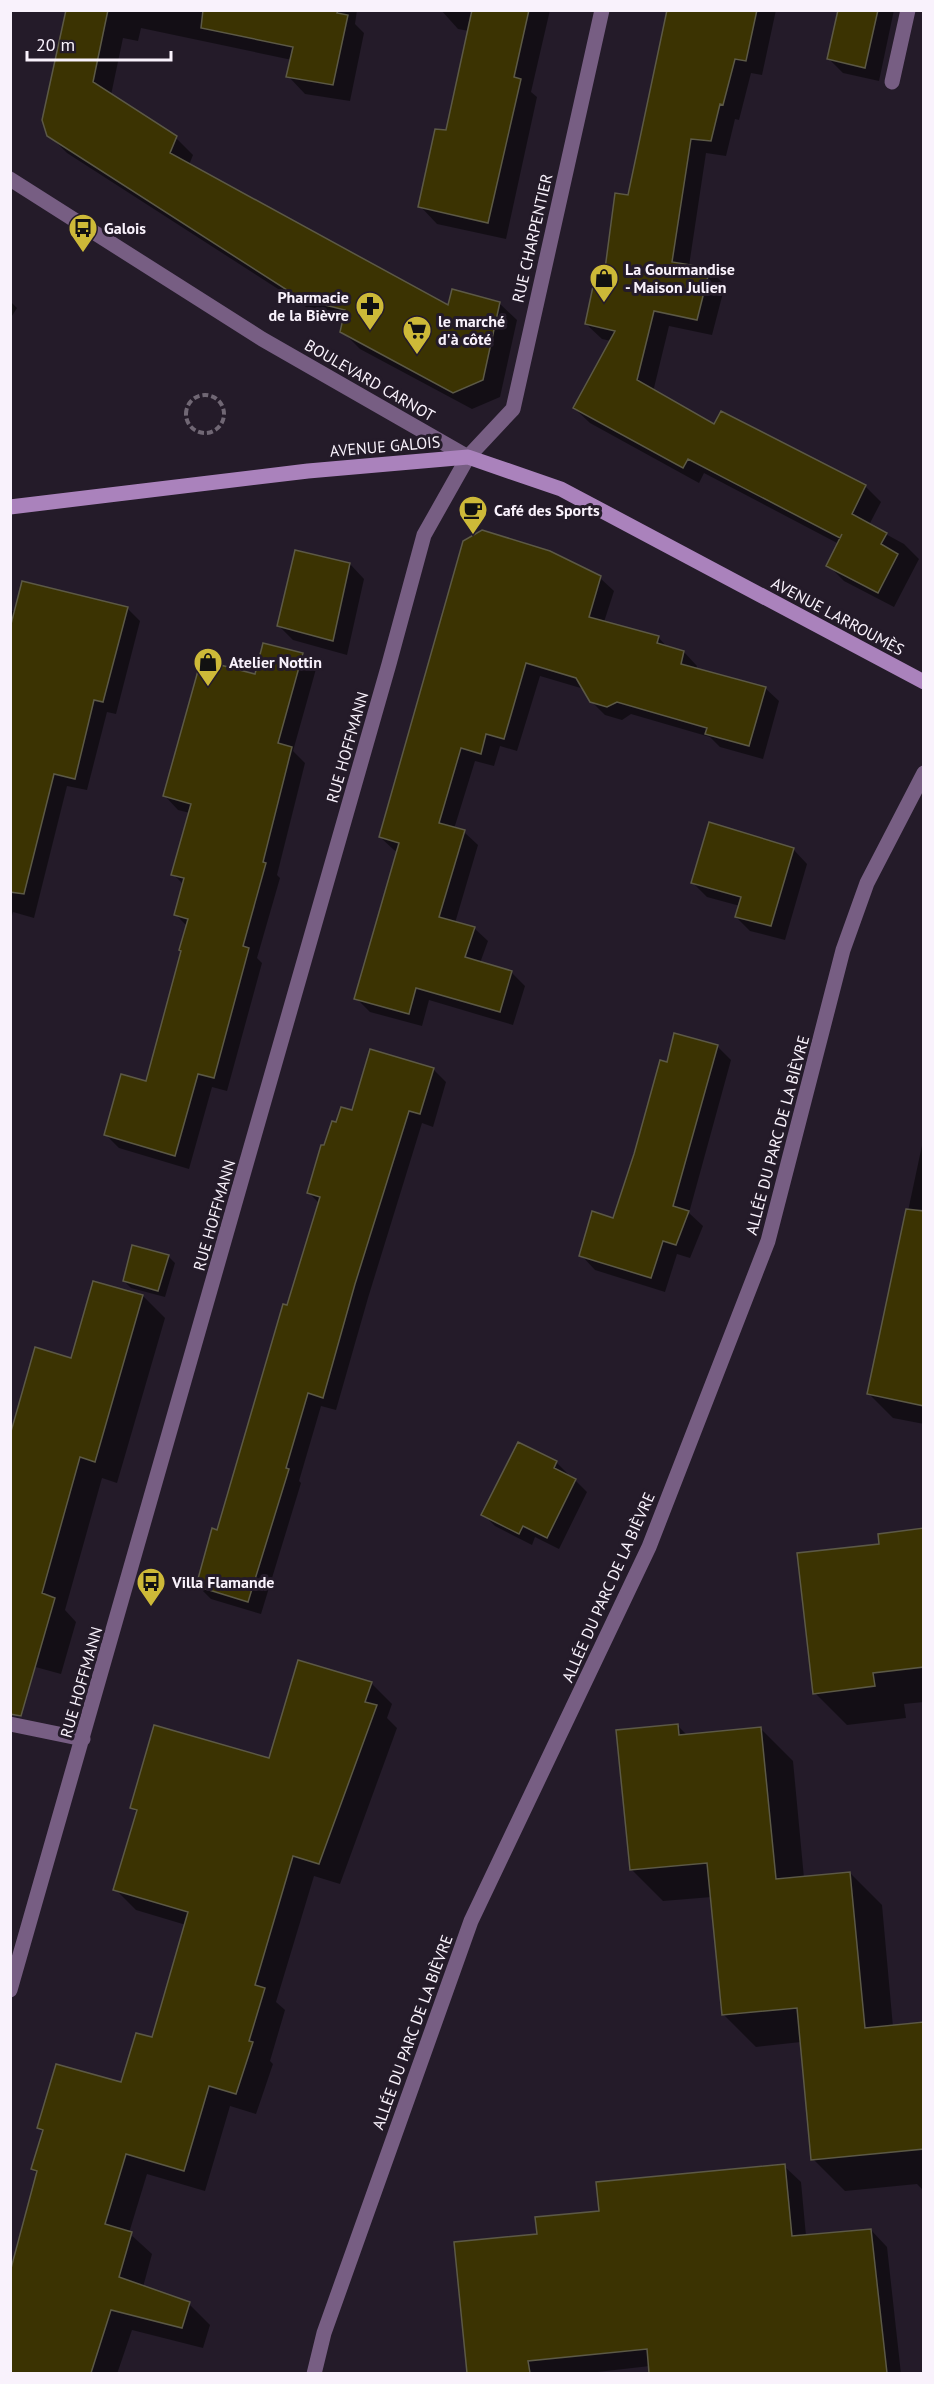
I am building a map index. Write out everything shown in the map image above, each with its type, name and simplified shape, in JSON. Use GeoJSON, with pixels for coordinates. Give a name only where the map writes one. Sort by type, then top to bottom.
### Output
{"type":"FeatureCollection","features":[{"type":"Feature","properties":{"kind":"main road","name":"AVENUE GALOIS"},"geometry":{"type":"LineString","coordinates":[[10,507],[308,471],[468,457],[561,489],[737,583]]}},
{"type":"Feature","properties":{"kind":"main road","name":"AVENUE LARROUMÈS"},"geometry":{"type":"LineString","coordinates":[[737,583],[924,682]]}},
{"type":"Feature","properties":{"kind":"street","name":"RUE CHARPENTIER"},"geometry":{"type":"LineString","coordinates":[[468,457],[513,409],[602,10]]}},
{"type":"Feature","properties":{"kind":"street"},"geometry":{"type":"LineString","coordinates":[[892,82],[908,10]]}},
{"type":"Feature","properties":{"kind":"street","name":"BOULEVARD CARNOT"},"geometry":{"type":"LineString","coordinates":[[10,179],[254,334],[468,457]]}},
{"type":"Feature","properties":{"kind":"street","name":"RUE HOFFMANN"},"geometry":{"type":"LineString","coordinates":[[10,1990],[424,535],[468,457]]}},
{"type":"Feature","properties":{"kind":"street","name":"ALLÉE DU PARC DE LA BIÈVRE"},"geometry":{"type":"LineString","coordinates":[[314,2373],[324,2333],[471,1921],[649,1547],[768,1240],[843,950],[867,883],[924,774]]}},
{"type":"Feature","properties":{"kind":"street"},"geometry":{"type":"LineString","coordinates":[[10,1724],[83,1739]]}},
{"type":"Feature","properties":{"kind":"path"},"geometry":{"type":"LineString","coordinates":[[210,395],[216,398],[225,414],[217,430],[206,434],[193,429],[186,418],[188,405],[198,396],[210,395]]}},
{"type":"Feature","properties":{"kind":"building"},"geometry":{"type":"Polygon","coordinates":[[[66,10],[108,10],[93,82],[177,136],[170,153],[448,305],[452,289],[500,302],[483,380],[453,393],[340,332],[345,310],[301,299],[47,136],[42,120],[66,10]]]}},
{"type":"Feature","properties":{"kind":"building"},"geometry":{"type":"Polygon","coordinates":[[[203,10],[338,10],[337,13],[348,15],[333,85],[286,77],[293,47],[201,28],[203,10]]]}},
{"type":"Feature","properties":{"kind":"building"},"geometry":{"type":"Polygon","coordinates":[[[472,10],[529,10],[514,77],[521,79],[488,223],[418,207],[435,129],[446,130],[472,10]]]}},
{"type":"Feature","properties":{"kind":"building"},"geometry":{"type":"Polygon","coordinates":[[[667,10],[757,10],[746,61],[735,59],[711,141],[691,139],[672,262],[710,268],[697,320],[654,311],[637,380],[714,424],[721,411],[866,485],[852,514],[887,533],[881,544],[898,554],[878,593],[826,566],[840,538],[688,459],[683,468],[573,408],[615,331],[585,324],[595,277],[600,278],[602,268],[605,269],[615,193],[628,195],[667,10]]]}},
{"type":"Feature","properties":{"kind":"building"},"geometry":{"type":"Polygon","coordinates":[[[838,10],[878,10],[865,68],[827,59],[838,10]]]}},
{"type":"Feature","properties":{"kind":"building"},"geometry":{"type":"Polygon","coordinates":[[[482,530],[550,551],[601,576],[589,617],[659,636],[657,643],[684,651],[681,664],[766,687],[749,746],[705,734],[707,728],[617,702],[607,707],[590,702],[576,678],[526,663],[504,739],[486,734],[481,754],[461,748],[439,823],[465,830],[439,917],[475,927],[465,957],[512,971],[500,1012],[416,988],[409,1014],[354,999],[399,843],[379,837],[463,541],[482,530]]]}},
{"type":"Feature","properties":{"kind":"building"},"geometry":{"type":"Polygon","coordinates":[[[295,550],[350,563],[333,641],[277,626],[295,550]]]}},
{"type":"Feature","properties":{"kind":"building"},"geometry":{"type":"Polygon","coordinates":[[[22,581],[128,607],[103,702],[94,700],[75,779],[54,774],[24,894],[10,892],[10,628],[22,581]]]}},
{"type":"Feature","properties":{"kind":"building"},"geometry":{"type":"Polygon","coordinates":[[[263,643],[303,653],[278,743],[292,747],[263,862],[266,863],[243,946],[249,948],[214,1078],[198,1074],[175,1156],[104,1135],[121,1074],[146,1081],[188,919],[174,915],[184,878],[171,875],[191,804],[163,796],[201,660],[255,674],[263,643]]]}},
{"type":"Feature","properties":{"kind":"building"},"geometry":{"type":"Polygon","coordinates":[[[709,822],[794,848],[771,926],[735,917],[741,897],[691,883],[709,822]]]}},
{"type":"Feature","properties":{"kind":"building"},"geometry":{"type":"Polygon","coordinates":[[[674,1033],[718,1045],[673,1206],[689,1211],[676,1245],[663,1241],[651,1278],[579,1256],[592,1211],[613,1218],[634,1154],[660,1060],[667,1062],[674,1033]]]}},
{"type":"Feature","properties":{"kind":"building"},"geometry":{"type":"Polygon","coordinates":[[[370,1049],[434,1068],[420,1114],[409,1111],[355,1284],[323,1398],[308,1393],[286,1468],[289,1469],[248,1602],[196,1586],[212,1528],[217,1530],[283,1304],[287,1305],[320,1197],[307,1193],[321,1145],[324,1145],[332,1121],[336,1122],[341,1107],[352,1110],[370,1049]]]}},
{"type":"Feature","properties":{"kind":"building"},"geometry":{"type":"Polygon","coordinates":[[[906,1209],[924,1211],[924,1406],[867,1394],[906,1209]]]}},
{"type":"Feature","properties":{"kind":"building"},"geometry":{"type":"Polygon","coordinates":[[[132,1245],[169,1255],[158,1291],[123,1281],[132,1245]]]}},
{"type":"Feature","properties":{"kind":"building"},"geometry":{"type":"Polygon","coordinates":[[[93,1281],[143,1295],[95,1462],[80,1457],[42,1593],[55,1598],[21,1716],[10,1714],[10,1435],[35,1347],[71,1358],[93,1281]]]}},
{"type":"Feature","properties":{"kind":"building"},"geometry":{"type":"Polygon","coordinates":[[[518,1442],[557,1461],[554,1468],[576,1479],[547,1538],[523,1526],[519,1534],[481,1515],[518,1442]]]}},
{"type":"Feature","properties":{"kind":"building"},"geometry":{"type":"Polygon","coordinates":[[[924,1528],[924,1667],[873,1673],[875,1686],[813,1694],[797,1553],[879,1544],[878,1534],[924,1528]]]}},
{"type":"Feature","properties":{"kind":"building"},"geometry":{"type":"Polygon","coordinates":[[[298,1660],[372,1682],[365,1702],[377,1705],[319,1864],[293,1856],[255,1985],[265,1988],[249,2041],[253,2042],[236,2094],[209,2086],[184,2171],[126,2154],[105,2224],[132,2232],[119,2277],[190,2302],[182,2328],[111,2310],[91,2373],[10,2373],[10,2272],[37,2171],[31,2169],[43,2130],[37,2128],[56,2064],[121,2082],[136,2033],[152,2037],[188,1912],[113,1890],[137,1810],[130,1808],[154,1725],[269,1758],[298,1660]]]}},
{"type":"Feature","properties":{"kind":"building"},"geometry":{"type":"Polygon","coordinates":[[[678,1724],[679,1735],[761,1727],[776,1879],[850,1872],[865,2028],[924,2022],[924,2149],[811,2160],[797,2008],[722,2015],[707,1863],[630,1870],[616,1730],[678,1724]]]}},
{"type":"Feature","properties":{"kind":"building"},"geometry":{"type":"Polygon","coordinates":[[[785,2164],[792,2236],[871,2229],[887,2373],[649,2373],[647,2349],[528,2361],[530,2373],[467,2373],[454,2242],[537,2234],[535,2217],[599,2211],[596,2182],[785,2164]]]}},
{"type":"Feature","properties":{"kind":"place","name":"Galois"},"geometry":{"type":"Point","coordinates":[83,254]}},
{"type":"Feature","properties":{"kind":"place","name":"La Gourmandise - Maison Julien"},"geometry":{"type":"Point","coordinates":[604,304]}},
{"type":"Feature","properties":{"kind":"place","name":"Pharmacie de la Bièvre"},"geometry":{"type":"Point","coordinates":[370,332]}},
{"type":"Feature","properties":{"kind":"place","name":"le marché d'à côté"},"geometry":{"type":"Point","coordinates":[417,356]}},
{"type":"Feature","properties":{"kind":"place","name":"Café des Sports"},"geometry":{"type":"Point","coordinates":[473,536]}},
{"type":"Feature","properties":{"kind":"place","name":"Atelier Nottin"},"geometry":{"type":"Point","coordinates":[208,688]}},
{"type":"Feature","properties":{"kind":"place","name":"Villa Flamande"},"geometry":{"type":"Point","coordinates":[151,1608]}}]}
